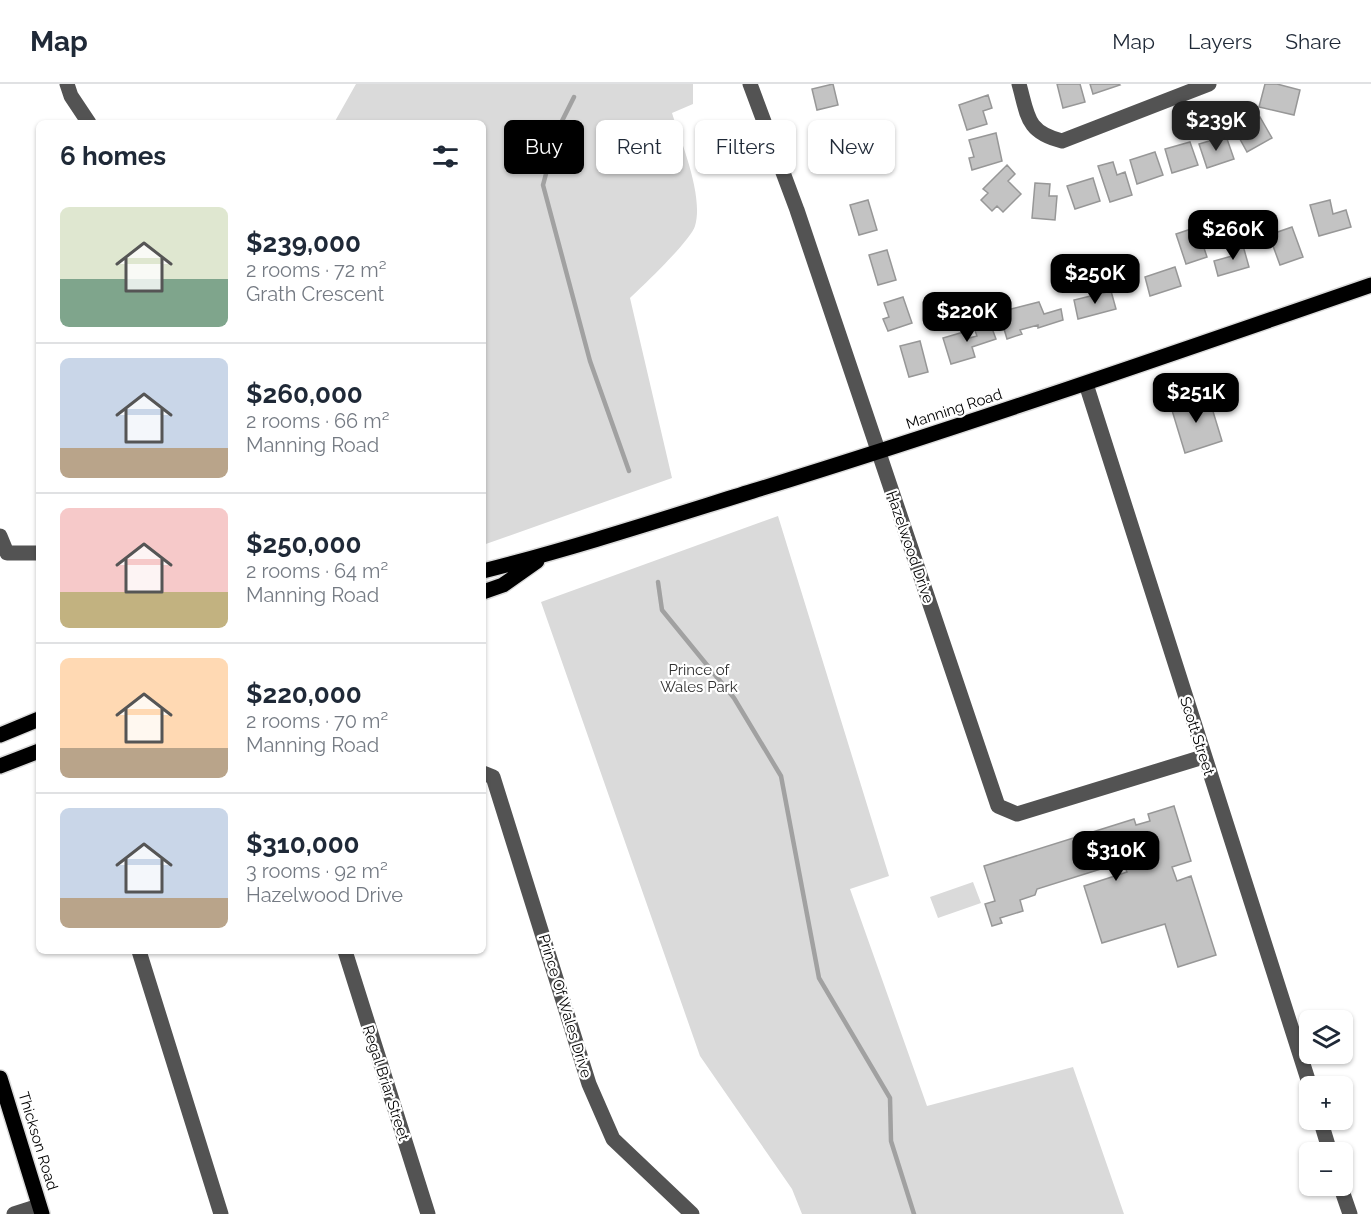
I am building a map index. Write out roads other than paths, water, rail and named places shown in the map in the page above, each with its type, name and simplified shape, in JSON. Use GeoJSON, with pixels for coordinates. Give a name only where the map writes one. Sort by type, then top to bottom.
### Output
{"type":"FeatureCollection","features":[{"type":"Feature","properties":{"kind":"main road","name":"Manning Road"},"geometry":{"type":"LineString","coordinates":[[486,570],[544,555],[878,452],[1086,384],[1371,285]]}},
{"type":"Feature","properties":{"kind":"main road","name":"Manning Road"},"geometry":{"type":"LineString","coordinates":[[486,591],[503,585],[544,555]]}},
{"type":"Feature","properties":{"kind":"main road"},"geometry":{"type":"LineString","coordinates":[[0,735],[36,720]]}},
{"type":"Feature","properties":{"kind":"main road"},"geometry":{"type":"LineString","coordinates":[[0,766],[36,752]]}},
{"type":"Feature","properties":{"kind":"main road","name":"Thickson Road"},"geometry":{"type":"LineString","coordinates":[[0,1078],[40,1210]]}},
{"type":"Feature","properties":{"kind":"street"},"geometry":{"type":"LineString","coordinates":[[67,84],[71,96],[87,120]]}},
{"type":"Feature","properties":{"kind":"street","name":"Hazelwood Drive"},"geometry":{"type":"LineString","coordinates":[[750,84],[797,210],[998,806],[1017,814],[1203,757]]}},
{"type":"Feature","properties":{"kind":"street"},"geometry":{"type":"LineString","coordinates":[[1019,84],[1030,123],[1044,136],[1062,141],[1209,84]]}},
{"type":"Feature","properties":{"kind":"street","name":"Scott Street"},"geometry":{"type":"LineString","coordinates":[[1086,384],[1203,757],[1307,1076]]}},
{"type":"Feature","properties":{"kind":"street"},"geometry":{"type":"LineString","coordinates":[[0,536],[8,553],[36,552]]}},
{"type":"Feature","properties":{"kind":"street","name":"Prince Of Wales Drive"},"geometry":{"type":"LineString","coordinates":[[486,774],[493,777],[589,1084],[613,1139],[692,1214]]}},
{"type":"Feature","properties":{"kind":"street"},"geometry":{"type":"LineString","coordinates":[[140,954],[221,1214]]}},
{"type":"Feature","properties":{"kind":"street","name":"Regal Briar Street"},"geometry":{"type":"LineString","coordinates":[[346,954],[428,1214]]}},
{"type":"Feature","properties":{"kind":"street"},"geometry":{"type":"LineString","coordinates":[[1344,1196],[1350,1214]]}},
{"type":"Feature","properties":{"kind":"street"},"geometry":{"type":"LineString","coordinates":[[14,1214],[40,1210]]}},
{"type":"Feature","properties":{"kind":"waterway"},"geometry":{"type":"LineString","coordinates":[[574,97],[558,129],[543,185],[590,361],[629,471]]}},
{"type":"Feature","properties":{"kind":"waterway"},"geometry":{"type":"LineString","coordinates":[[658,582],[662,610],[734,698],[781,776],[819,978],[890,1098],[891,1141],[914,1214]]}},
{"type":"Feature","properties":{"kind":"park label","name":"Prince of Wales Park"},"geometry":{"type":"Point","coordinates":[699,678]}}]}
